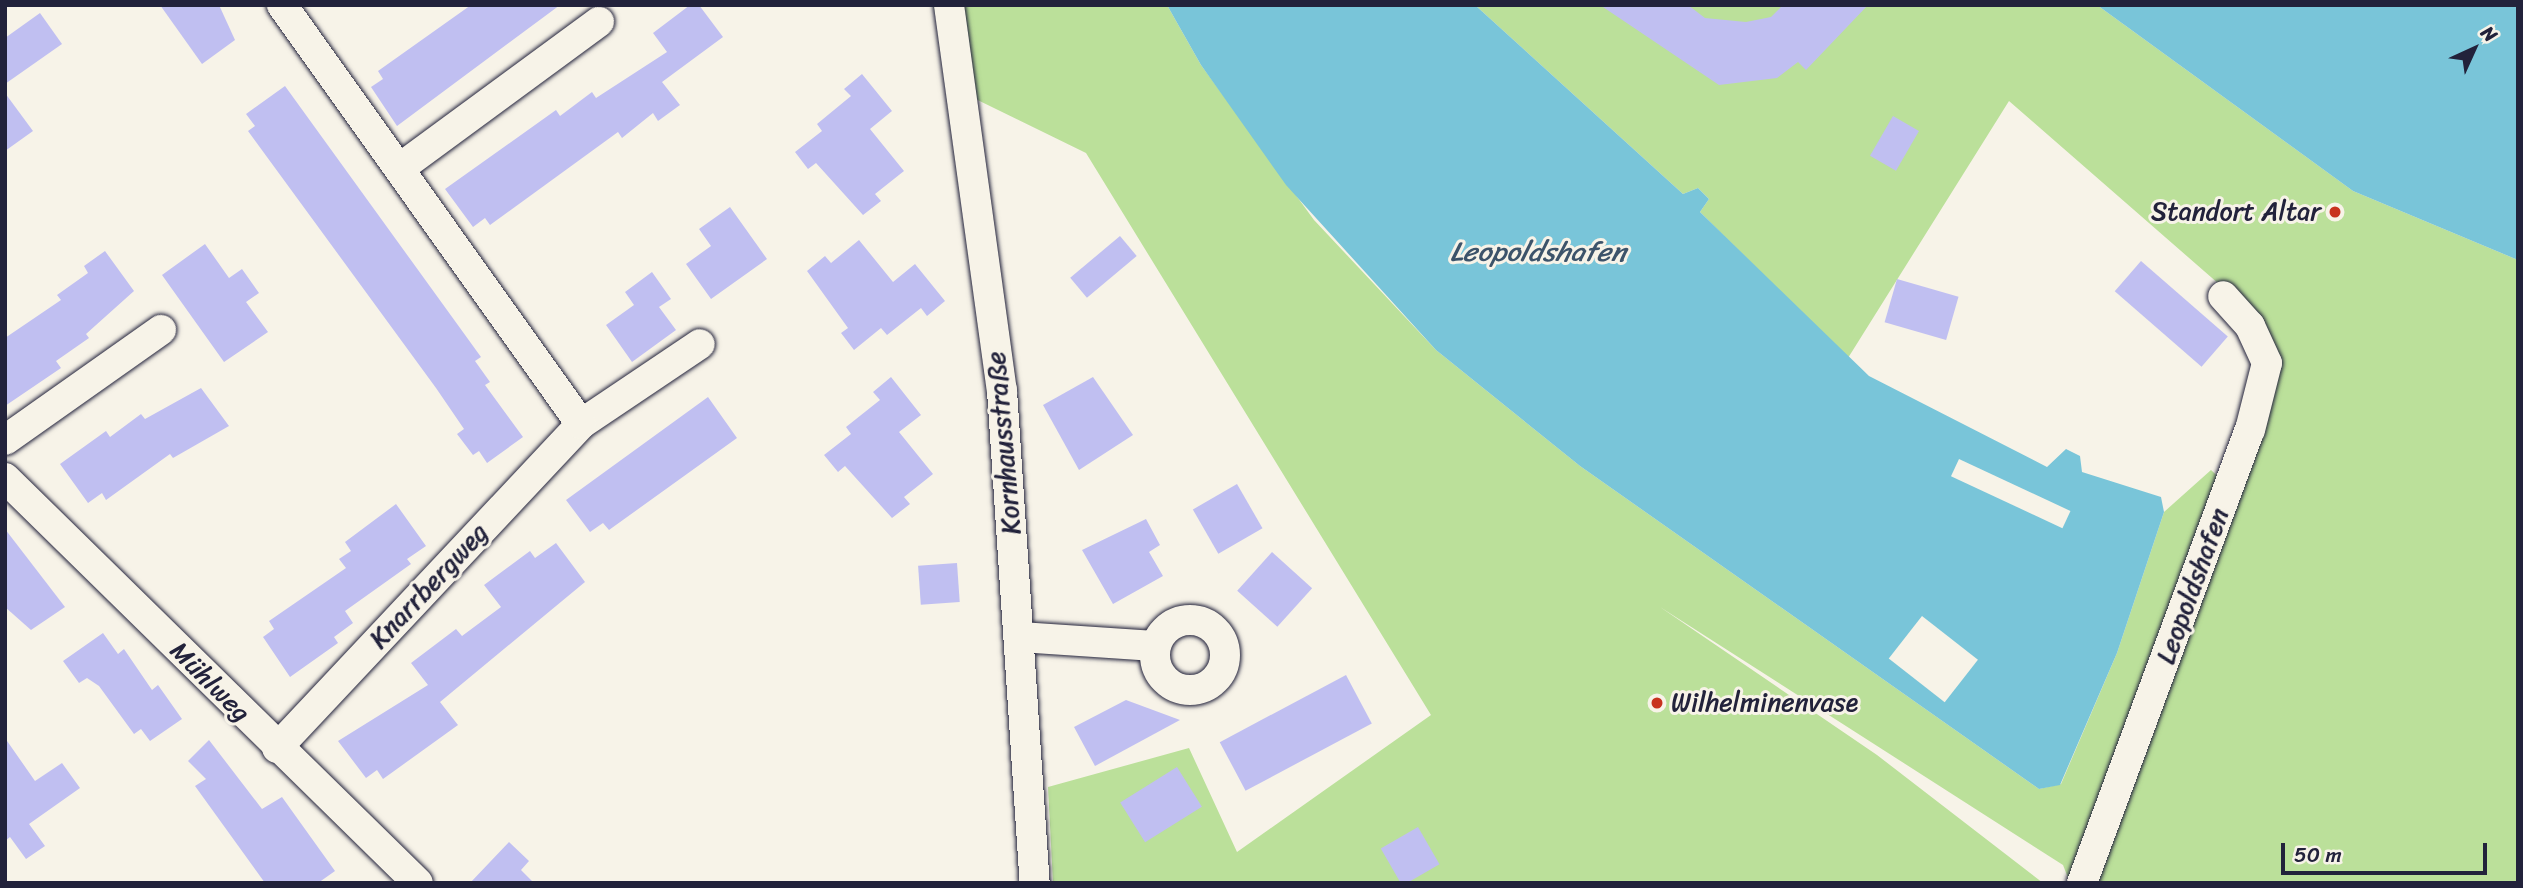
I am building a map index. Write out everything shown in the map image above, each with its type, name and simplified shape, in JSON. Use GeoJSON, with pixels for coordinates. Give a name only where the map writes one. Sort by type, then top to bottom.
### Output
{"type":"FeatureCollection","features":[{"type":"Feature","properties":{"kind":"street"},"geometry":{"type":"LineString","coordinates":[[282,5],[581,424]]}},
{"type":"Feature","properties":{"kind":"street","name":"Kornhausstraße"},"geometry":{"type":"LineString","coordinates":[[949,5],[1002,391],[1035,883]]}},
{"type":"Feature","properties":{"kind":"street"},"geometry":{"type":"LineString","coordinates":[[400,168],[599,22]]}},
{"type":"Feature","properties":{"kind":"street","name":"Leopoldshafen"},"geometry":{"type":"LineString","coordinates":[[2082,883],[2250,430],[2267,363],[2249,326],[2223,296]]}},
{"type":"Feature","properties":{"kind":"street"},"geometry":{"type":"LineString","coordinates":[[5,440],[161,330]]}},
{"type":"Feature","properties":{"kind":"street","name":"Knarrbergweg"},"geometry":{"type":"LineString","coordinates":[[277,748],[581,424],[700,344]]}},
{"type":"Feature","properties":{"kind":"street","name":"Mühlweg"},"geometry":{"type":"LineString","coordinates":[[5,478],[277,748],[418,883]]}},
{"type":"Feature","properties":{"kind":"street"},"geometry":{"type":"LineString","coordinates":[[1020,637],[1155,646]]}},
{"type":"Feature","properties":{"kind":"green space"},"geometry":{"type":"Polygon","coordinates":[[[933,5],[1167,5],[1201,65],[1314,220],[1436,350],[1580,466],[2039,789],[2061,784],[2117,653],[2164,512],[2211,470],[2233,491],[2265,414],[2243,305],[2009,101],[1848,358],[1700,212],[1709,199],[1698,188],[1683,194],[1475,5],[2097,5],[2353,191],[2518,260],[2518,883],[2070,883],[2063,865],[1660,607],[1877,755],[2043,883],[1053,883],[1048,787],[1189,748],[1237,852],[1431,715],[1086,153],[953,88],[933,5]]]}},
{"type":"Feature","properties":{"kind":"water","name":"Leopoldshafen"},"geometry":{"type":"Polygon","coordinates":[[[1167,5],[1475,5],[1683,194],[1698,188],[1709,199],[1700,212],[1869,376],[2047,467],[2066,449],[2080,456],[2082,472],[2161,497],[2164,512],[2117,653],[2060,785],[2039,789],[1580,466],[1436,350],[1286,185],[1201,65],[1167,5]]]}},
{"type":"Feature","properties":{"kind":"water"},"geometry":{"type":"Polygon","coordinates":[[[2097,5],[2518,5],[2518,260],[2353,191],[2097,5]]]}},
{"type":"Feature","properties":{"kind":"pier"},"geometry":{"type":"Polygon","coordinates":[[[1959,459],[2070,511],[2062,528],[1951,476],[1959,459]]]}},
{"type":"Feature","properties":{"kind":"pier"},"geometry":{"type":"Polygon","coordinates":[[[1922,616],[1978,660],[1945,702],[1889,659],[1922,616]]]}},
{"type":"Feature","properties":{"kind":"building"},"geometry":{"type":"Polygon","coordinates":[[[160,5],[219,5],[235,40],[202,64],[160,5]]]}},
{"type":"Feature","properties":{"kind":"building"},"geometry":{"type":"Polygon","coordinates":[[[471,5],[560,5],[397,126],[371,87],[383,79],[378,71],[471,5]]]}},
{"type":"Feature","properties":{"kind":"building"},"geometry":{"type":"Polygon","coordinates":[[[690,5],[699,5],[723,37],[662,82],[680,105],[658,121],[653,113],[622,138],[618,132],[490,225],[485,218],[473,227],[445,189],[556,110],[560,116],[592,92],[596,98],[667,52],[653,33],[690,5]]]}},
{"type":"Feature","properties":{"kind":"building"},"geometry":{"type":"Polygon","coordinates":[[[1600,5],[1688,5],[1705,18],[1746,22],[1771,17],[1783,5],[1868,5],[1806,70],[1798,62],[1777,78],[1719,85],[1600,5]]]}},
{"type":"Feature","properties":{"kind":"building"},"geometry":{"type":"Polygon","coordinates":[[[40,13],[62,44],[5,84],[5,38],[40,13]]]}},
{"type":"Feature","properties":{"kind":"building"},"geometry":{"type":"Polygon","coordinates":[[[862,74],[892,111],[870,129],[904,171],[875,194],[881,201],[863,215],[816,163],[808,169],[795,152],[822,131],[817,124],[851,96],[844,89],[862,74]]]}},
{"type":"Feature","properties":{"kind":"building"},"geometry":{"type":"Polygon","coordinates":[[[285,86],[481,357],[475,361],[490,382],[485,385],[523,437],[487,463],[479,451],[473,455],[457,434],[464,429],[436,388],[248,131],[255,126],[246,114],[285,86]]]}},
{"type":"Feature","properties":{"kind":"building"},"geometry":{"type":"Polygon","coordinates":[[[5,93],[33,131],[5,151],[5,93]]]}},
{"type":"Feature","properties":{"kind":"building"},"geometry":{"type":"Polygon","coordinates":[[[1893,116],[1919,131],[1896,171],[1870,156],[1893,116]]]}},
{"type":"Feature","properties":{"kind":"building"},"geometry":{"type":"Polygon","coordinates":[[[730,207],[767,259],[711,299],[686,264],[711,246],[699,229],[730,207]]]}},
{"type":"Feature","properties":{"kind":"building"},"geometry":{"type":"Polygon","coordinates":[[[1120,236],[1137,256],[1087,298],[1070,278],[1120,236]]]}},
{"type":"Feature","properties":{"kind":"building"},"geometry":{"type":"Polygon","coordinates":[[[859,240],[893,282],[915,264],[945,301],[927,316],[921,308],[887,335],[881,328],[854,350],[841,333],[848,328],[807,271],[825,256],[831,263],[859,240]]]}},
{"type":"Feature","properties":{"kind":"building"},"geometry":{"type":"Polygon","coordinates":[[[205,244],[229,278],[242,269],[259,293],[246,302],[268,332],[224,362],[162,275],[205,244]]]}},
{"type":"Feature","properties":{"kind":"building"},"geometry":{"type":"Polygon","coordinates":[[[105,251],[134,291],[86,334],[89,338],[56,361],[61,368],[5,406],[5,338],[61,300],[57,295],[88,273],[84,266],[105,251]]]}},
{"type":"Feature","properties":{"kind":"building"},"geometry":{"type":"Polygon","coordinates":[[[2141,261],[2228,336],[2202,367],[2115,291],[2141,261]]]}},
{"type":"Feature","properties":{"kind":"building"},"geometry":{"type":"Polygon","coordinates":[[[652,272],[671,299],[659,307],[676,330],[632,362],[606,325],[634,305],[625,292],[652,272]]]}},
{"type":"Feature","properties":{"kind":"building"},"geometry":{"type":"Polygon","coordinates":[[[1897,279],[1959,297],[1946,340],[1885,322],[1897,279]]]}},
{"type":"Feature","properties":{"kind":"building"},"geometry":{"type":"Polygon","coordinates":[[[891,377],[921,415],[899,432],[933,474],[904,497],[910,504],[892,518],[845,466],[838,472],[824,455],[851,434],[846,427],[880,400],[873,392],[891,377]]]}},
{"type":"Feature","properties":{"kind":"building"},"geometry":{"type":"Polygon","coordinates":[[[1093,377],[1133,435],[1079,470],[1043,405],[1093,377]]]}},
{"type":"Feature","properties":{"kind":"building"},"geometry":{"type":"Polygon","coordinates":[[[201,388],[229,426],[173,458],[170,454],[106,500],[102,493],[88,503],[60,464],[106,431],[110,437],[141,414],[145,419],[201,388]]]}},
{"type":"Feature","properties":{"kind":"building"},"geometry":{"type":"Polygon","coordinates":[[[708,397],[737,438],[609,530],[603,523],[590,532],[566,500],[708,397]]]}},
{"type":"Feature","properties":{"kind":"building"},"geometry":{"type":"Polygon","coordinates":[[[1237,484],[1262,528],[1218,554],[1193,510],[1237,484]]]}},
{"type":"Feature","properties":{"kind":"building"},"geometry":{"type":"Polygon","coordinates":[[[396,504],[426,546],[407,559],[411,564],[345,611],[353,623],[334,637],[338,643],[290,677],[263,637],[274,629],[269,621],[346,568],[339,559],[351,551],[345,542],[396,504]]]}},
{"type":"Feature","properties":{"kind":"building"},"geometry":{"type":"Polygon","coordinates":[[[1146,519],[1160,545],[1149,552],[1163,576],[1113,604],[1082,550],[1146,519]]]}},
{"type":"Feature","properties":{"kind":"building"},"geometry":{"type":"Polygon","coordinates":[[[5,529],[65,607],[31,630],[5,607],[5,529]]]}},
{"type":"Feature","properties":{"kind":"building"},"geometry":{"type":"Polygon","coordinates":[[[556,543],[585,582],[440,702],[458,725],[383,779],[377,770],[366,778],[338,741],[428,685],[411,663],[456,629],[462,636],[501,607],[484,585],[530,551],[535,558],[556,543]]]}},
{"type":"Feature","properties":{"kind":"building"},"geometry":{"type":"Polygon","coordinates":[[[1272,552],[1312,588],[1277,627],[1237,591],[1272,552]]]}},
{"type":"Feature","properties":{"kind":"building"},"geometry":{"type":"Polygon","coordinates":[[[957,563],[960,602],[921,605],[918,566],[957,563]]]}},
{"type":"Feature","properties":{"kind":"building"},"geometry":{"type":"Polygon","coordinates":[[[103,633],[118,654],[124,649],[152,690],[158,685],[182,719],[150,741],[141,729],[134,734],[99,686],[87,678],[79,683],[63,661],[103,633]]]}},
{"type":"Feature","properties":{"kind":"building"},"geometry":{"type":"Polygon","coordinates":[[[1346,675],[1372,724],[1246,791],[1220,742],[1346,675]]]}},
{"type":"Feature","properties":{"kind":"building"},"geometry":{"type":"Polygon","coordinates":[[[1126,700],[1180,720],[1095,766],[1074,727],[1126,700]]]}},
{"type":"Feature","properties":{"kind":"building"},"geometry":{"type":"Polygon","coordinates":[[[5,738],[35,781],[62,763],[80,788],[29,824],[45,846],[26,859],[10,837],[5,841],[5,738]]]}},
{"type":"Feature","properties":{"kind":"building"},"geometry":{"type":"Polygon","coordinates":[[[209,740],[262,809],[282,797],[335,871],[318,883],[265,883],[195,786],[206,779],[188,761],[209,740]]]}},
{"type":"Feature","properties":{"kind":"building"},"geometry":{"type":"Polygon","coordinates":[[[1177,767],[1202,807],[1145,842],[1120,803],[1177,767]]]}},
{"type":"Feature","properties":{"kind":"building"},"geometry":{"type":"Polygon","coordinates":[[[1418,827],[1440,864],[1407,883],[1401,883],[1381,849],[1418,827]]]}},
{"type":"Feature","properties":{"kind":"building"},"geometry":{"type":"Polygon","coordinates":[[[509,842],[529,861],[521,870],[534,883],[470,883],[509,842]]]}},
{"type":"Feature","properties":{"kind":"place","name":"Standort Altar"},"geometry":{"type":"Point","coordinates":[2335,212]}},
{"type":"Feature","properties":{"kind":"place","name":"Wilhelminenvase"},"geometry":{"type":"Point","coordinates":[1657,703]}}]}
